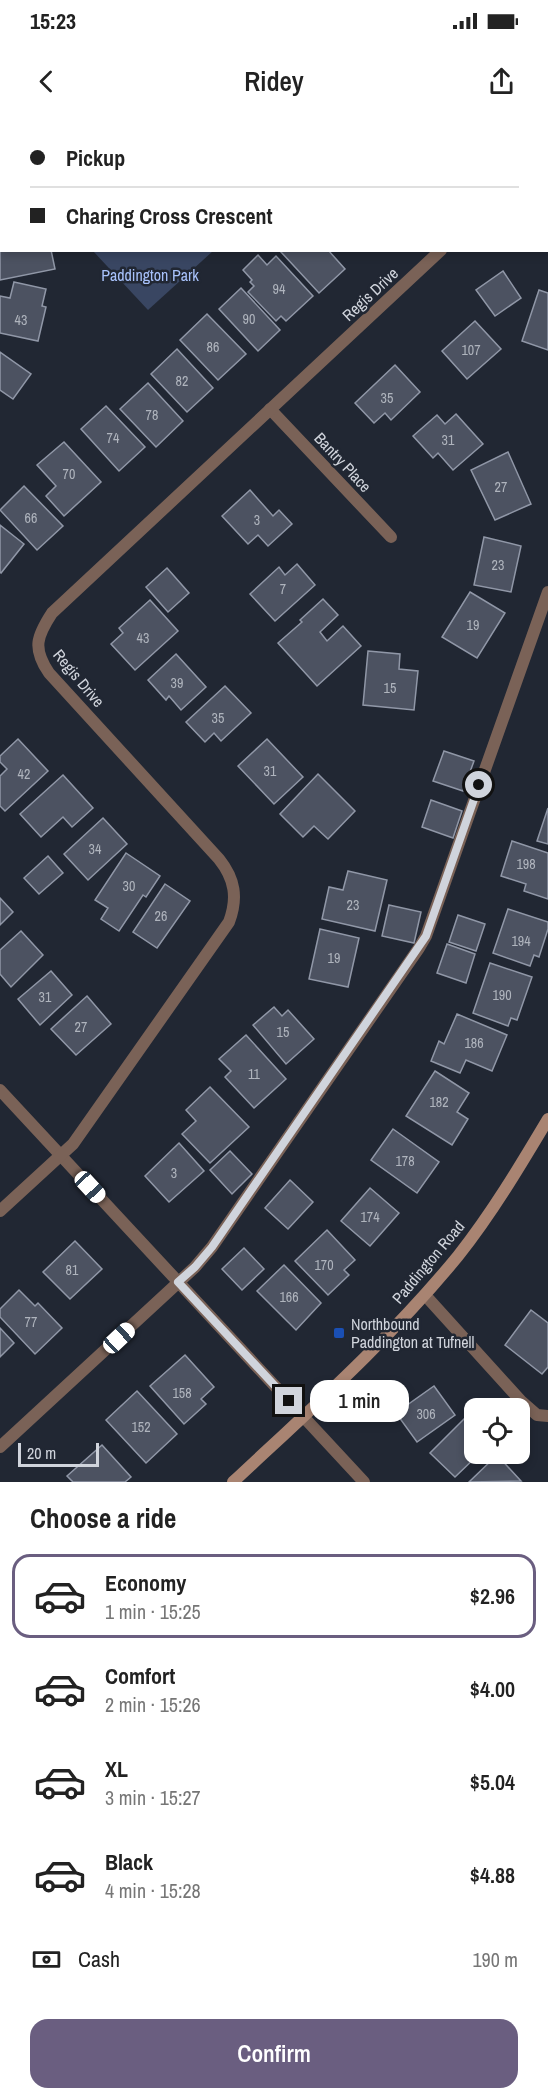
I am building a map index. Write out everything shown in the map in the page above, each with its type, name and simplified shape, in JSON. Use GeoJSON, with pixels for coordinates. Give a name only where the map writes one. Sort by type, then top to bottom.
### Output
{"type":"FeatureCollection","features":[{"type":"Feature","properties":{"kind":"street","name":"Regis Drive"},"geometry":{"type":"LineString","coordinates":[[0,1211],[72,1144],[87,1124],[229,922],[234,910],[235,896],[233,880],[219,859],[49,673],[40,661],[37,649],[39,637],[52,613],[439,252]]}},
{"type":"Feature","properties":{"kind":"street","name":"Bantry Place"},"geometry":{"type":"LineString","coordinates":[[270,410],[391,537]]}},
{"type":"Feature","properties":{"kind":"street"},"geometry":{"type":"LineString","coordinates":[[0,1447],[195,1267],[212,1247],[426,936],[548,592]]}},
{"type":"Feature","properties":{"kind":"street"},"geometry":{"type":"LineString","coordinates":[[0,1090],[364,1482]]}},
{"type":"Feature","properties":{"kind":"street","name":"Paddington Road"},"geometry":{"type":"LineString","coordinates":[[233,1482],[303,1417],[425,1295],[460,1254],[504,1193],[548,1119]]}},
{"type":"Feature","properties":{"kind":"street"},"geometry":{"type":"LineString","coordinates":[[425,1295],[521,1401],[537,1415],[548,1416]]}},
{"type":"Feature","properties":{"kind":"green space","name":"Paddington Park"},"geometry":{"type":"Polygon","coordinates":[[[94,252],[212,252],[148,310],[94,252]]]}},
{"type":"Feature","properties":{"kind":"building"},"geometry":{"type":"Polygon","coordinates":[[[0,252],[51,252],[55,269],[0,280],[0,252]]]}},
{"type":"Feature","properties":{"kind":"building"},"geometry":{"type":"Polygon","coordinates":[[[281,252],[330,252],[345,269],[319,293],[281,252]]]}},
{"type":"Feature","properties":{"kind":"building"},"geometry":{"type":"Polygon","coordinates":[[[258,255],[267,265],[276,256],[313,296],[286,321],[281,316],[276,321],[248,292],[254,286],[243,270],[258,255]]]}},
{"type":"Feature","properties":{"kind":"building"},"geometry":{"type":"Polygon","coordinates":[[[503,271],[521,298],[495,316],[476,290],[503,271]]]}},
{"type":"Feature","properties":{"kind":"building"},"geometry":{"type":"Polygon","coordinates":[[[14,282],[46,289],[42,306],[46,307],[38,341],[0,333],[0,296],[10,298],[14,282]]]}},
{"type":"Feature","properties":{"kind":"building"},"geometry":{"type":"Polygon","coordinates":[[[241,288],[280,330],[258,351],[219,309],[241,288]]]}},
{"type":"Feature","properties":{"kind":"building"},"geometry":{"type":"Polygon","coordinates":[[[539,290],[548,293],[548,350],[522,341],[539,290]]]}},
{"type":"Feature","properties":{"kind":"building"},"geometry":{"type":"Polygon","coordinates":[[[207,314],[246,354],[218,380],[180,340],[207,314]]]}},
{"type":"Feature","properties":{"kind":"building"},"geometry":{"type":"Polygon","coordinates":[[[475,321],[501,349],[467,379],[442,351],[475,321]]]}},
{"type":"Feature","properties":{"kind":"building"},"geometry":{"type":"Polygon","coordinates":[[[177,349],[213,388],[187,412],[151,374],[177,349]]]}},
{"type":"Feature","properties":{"kind":"building"},"geometry":{"type":"Polygon","coordinates":[[[0,352],[31,374],[13,399],[0,390],[0,352]]]}},
{"type":"Feature","properties":{"kind":"building"},"geometry":{"type":"Polygon","coordinates":[[[395,365],[420,392],[391,420],[385,413],[374,423],[355,403],[395,365]]]}},
{"type":"Feature","properties":{"kind":"building"},"geometry":{"type":"Polygon","coordinates":[[[148,383],[183,421],[156,447],[120,409],[148,383]]]}},
{"type":"Feature","properties":{"kind":"building"},"geometry":{"type":"Polygon","coordinates":[[[106,406],[145,447],[119,471],[81,429],[106,406]]]}},
{"type":"Feature","properties":{"kind":"building"},"geometry":{"type":"Polygon","coordinates":[[[456,414],[483,444],[453,470],[438,453],[433,458],[413,436],[437,415],[445,424],[456,414]]]}},
{"type":"Feature","properties":{"kind":"building"},"geometry":{"type":"Polygon","coordinates":[[[64,442],[101,482],[64,516],[46,496],[56,486],[37,465],[64,442]]]}},
{"type":"Feature","properties":{"kind":"building"},"geometry":{"type":"Polygon","coordinates":[[[508,452],[531,504],[495,520],[471,470],[508,452]]]}},
{"type":"Feature","properties":{"kind":"building"},"geometry":{"type":"Polygon","coordinates":[[[24,486],[63,526],[37,550],[0,510],[24,486]]]}},
{"type":"Feature","properties":{"kind":"building"},"geometry":{"type":"Polygon","coordinates":[[[250,490],[273,516],[279,510],[292,524],[268,546],[258,535],[248,544],[222,516],[250,490]]]}},
{"type":"Feature","properties":{"kind":"building"},"geometry":{"type":"Polygon","coordinates":[[[0,525],[24,544],[1,573],[0,572],[0,525]]]}},
{"type":"Feature","properties":{"kind":"building"},"geometry":{"type":"Polygon","coordinates":[[[484,537],[521,546],[511,592],[474,585],[484,537]]]}},
{"type":"Feature","properties":{"kind":"building"},"geometry":{"type":"Polygon","coordinates":[[[297,564],[315,585],[275,621],[250,594],[279,567],[285,575],[297,564]]]}},
{"type":"Feature","properties":{"kind":"building"},"geometry":{"type":"Polygon","coordinates":[[[167,568],[189,593],[168,612],[146,587],[167,568]]]}},
{"type":"Feature","properties":{"kind":"building"},"geometry":{"type":"Polygon","coordinates":[[[470,592],[505,613],[477,658],[442,637],[470,592]]]}},
{"type":"Feature","properties":{"kind":"building"},"geometry":{"type":"Polygon","coordinates":[[[323,599],[338,615],[320,632],[327,641],[343,626],[361,646],[317,686],[278,643],[323,599]]]}},
{"type":"Feature","properties":{"kind":"building"},"geometry":{"type":"Polygon","coordinates":[[[150,600],[178,631],[135,670],[111,644],[123,633],[119,628],[150,600]]]}},
{"type":"Feature","properties":{"kind":"building"},"geometry":{"type":"Polygon","coordinates":[[[368,651],[400,654],[399,669],[418,671],[414,710],[363,705],[368,651]]]}},
{"type":"Feature","properties":{"kind":"building"},"geometry":{"type":"Polygon","coordinates":[[[176,654],[206,687],[181,710],[169,696],[166,700],[148,680],[176,654]]]}},
{"type":"Feature","properties":{"kind":"building"},"geometry":{"type":"Polygon","coordinates":[[[225,686],[251,713],[221,741],[214,733],[205,742],[186,722],[225,686]]]}},
{"type":"Feature","properties":{"kind":"building"},"geometry":{"type":"Polygon","coordinates":[[[18,739],[48,771],[5,811],[0,806],[0,776],[7,769],[0,762],[0,756],[18,739]]]}},
{"type":"Feature","properties":{"kind":"building"},"geometry":{"type":"Polygon","coordinates":[[[267,739],[303,777],[274,804],[238,766],[267,739]]]}},
{"type":"Feature","properties":{"kind":"building"},"geometry":{"type":"Polygon","coordinates":[[[444,751],[474,761],[463,791],[433,781],[444,751]]]}},
{"type":"Feature","properties":{"kind":"building"},"geometry":{"type":"Polygon","coordinates":[[[318,774],[355,811],[328,839],[314,826],[303,837],[280,814],[318,774]]]}},
{"type":"Feature","properties":{"kind":"building"},"geometry":{"type":"Polygon","coordinates":[[[63,775],[93,808],[72,827],[63,817],[41,837],[20,814],[63,775]]]}},
{"type":"Feature","properties":{"kind":"building"},"geometry":{"type":"Polygon","coordinates":[[[431,800],[462,811],[453,838],[422,827],[431,800]]]}},
{"type":"Feature","properties":{"kind":"building"},"geometry":{"type":"Polygon","coordinates":[[[548,808],[548,844],[537,841],[548,808]]]}},
{"type":"Feature","properties":{"kind":"building"},"geometry":{"type":"Polygon","coordinates":[[[103,818],[127,844],[88,880],[64,854],[103,818]]]}},
{"type":"Feature","properties":{"kind":"building"},"geometry":{"type":"Polygon","coordinates":[[[512,841],[548,853],[548,899],[524,891],[526,884],[501,876],[512,841]]]}},
{"type":"Feature","properties":{"kind":"building"},"geometry":{"type":"Polygon","coordinates":[[[126,853],[160,876],[146,897],[143,895],[119,931],[101,919],[108,908],[95,900],[126,853]]]}},
{"type":"Feature","properties":{"kind":"building"},"geometry":{"type":"Polygon","coordinates":[[[48,856],[63,873],[39,894],[24,878],[48,856]]]}},
{"type":"Feature","properties":{"kind":"building"},"geometry":{"type":"Polygon","coordinates":[[[348,871],[387,880],[375,931],[322,919],[329,887],[343,890],[348,871]]]}},
{"type":"Feature","properties":{"kind":"building"},"geometry":{"type":"Polygon","coordinates":[[[165,884],[190,901],[157,948],[133,932],[165,884]]]}},
{"type":"Feature","properties":{"kind":"building"},"geometry":{"type":"Polygon","coordinates":[[[0,898],[13,912],[0,925],[0,898]]]}},
{"type":"Feature","properties":{"kind":"building"},"geometry":{"type":"Polygon","coordinates":[[[389,905],[421,912],[414,943],[382,936],[389,905]]]}},
{"type":"Feature","properties":{"kind":"building"},"geometry":{"type":"Polygon","coordinates":[[[508,909],[548,922],[539,957],[534,955],[530,966],[493,953],[508,909]]]}},
{"type":"Feature","properties":{"kind":"building"},"geometry":{"type":"Polygon","coordinates":[[[458,915],[485,924],[476,951],[449,942],[458,915]]]}},
{"type":"Feature","properties":{"kind":"building"},"geometry":{"type":"Polygon","coordinates":[[[320,929],[359,938],[348,987],[309,979],[320,929]]]}},
{"type":"Feature","properties":{"kind":"building"},"geometry":{"type":"Polygon","coordinates":[[[21,931],[43,955],[11,987],[0,974],[0,950],[21,931]]]}},
{"type":"Feature","properties":{"kind":"building"},"geometry":{"type":"Polygon","coordinates":[[[447,944],[475,954],[466,983],[437,973],[447,944]]]}},
{"type":"Feature","properties":{"kind":"building"},"geometry":{"type":"Polygon","coordinates":[[[490,963],[532,977],[517,1020],[511,1018],[508,1026],[473,1013],[490,963]]]}},
{"type":"Feature","properties":{"kind":"building"},"geometry":{"type":"Polygon","coordinates":[[[51,971],[72,995],[40,1025],[18,999],[51,971]]]}},
{"type":"Feature","properties":{"kind":"building"},"geometry":{"type":"Polygon","coordinates":[[[87,996],[111,1024],[76,1055],[51,1029],[87,996]]]}},
{"type":"Feature","properties":{"kind":"building"},"geometry":{"type":"Polygon","coordinates":[[[274,1007],[282,1016],[288,1010],[314,1039],[286,1064],[253,1025],[274,1007]]]}},
{"type":"Feature","properties":{"kind":"building"},"geometry":{"type":"Polygon","coordinates":[[[457,1014],[507,1035],[492,1071],[466,1060],[460,1073],[431,1061],[439,1041],[444,1044],[457,1014]]]}},
{"type":"Feature","properties":{"kind":"building"},"geometry":{"type":"Polygon","coordinates":[[[246,1035],[286,1079],[254,1108],[225,1077],[231,1071],[219,1059],[246,1035]]]}},
{"type":"Feature","properties":{"kind":"building"},"geometry":{"type":"Polygon","coordinates":[[[435,1071],[469,1093],[457,1112],[468,1119],[452,1145],[406,1116],[435,1071]]]}},
{"type":"Feature","properties":{"kind":"building"},"geometry":{"type":"Polygon","coordinates":[[[210,1087],[249,1127],[210,1163],[182,1134],[196,1121],[186,1110],[210,1087]]]}},
{"type":"Feature","properties":{"kind":"building"},"geometry":{"type":"Polygon","coordinates":[[[393,1129],[439,1162],[417,1193],[371,1160],[393,1129]]]}},
{"type":"Feature","properties":{"kind":"building"},"geometry":{"type":"Polygon","coordinates":[[[179,1143],[204,1171],[169,1202],[145,1176],[179,1143]]]}},
{"type":"Feature","properties":{"kind":"building"},"geometry":{"type":"Polygon","coordinates":[[[230,1151],[252,1174],[232,1194],[210,1170],[230,1151]]]}},
{"type":"Feature","properties":{"kind":"building"},"geometry":{"type":"Polygon","coordinates":[[[290,1180],[313,1202],[288,1229],[265,1208],[290,1180]]]}},
{"type":"Feature","properties":{"kind":"building"},"geometry":{"type":"Polygon","coordinates":[[[370,1188],[399,1213],[370,1246],[341,1221],[370,1188]]]}},
{"type":"Feature","properties":{"kind":"building"},"geometry":{"type":"Polygon","coordinates":[[[327,1230],[355,1260],[344,1270],[349,1275],[328,1295],[295,1261],[327,1230]]]}},
{"type":"Feature","properties":{"kind":"building"},"geometry":{"type":"Polygon","coordinates":[[[75,1241],[102,1269],[70,1299],[43,1272],[75,1241]]]}},
{"type":"Feature","properties":{"kind":"building"},"geometry":{"type":"Polygon","coordinates":[[[244,1248],[264,1269],[242,1290],[222,1269],[244,1248]]]}},
{"type":"Feature","properties":{"kind":"building"},"geometry":{"type":"Polygon","coordinates":[[[284,1265],[321,1303],[296,1330],[257,1291],[284,1265]]]}},
{"type":"Feature","properties":{"kind":"building"},"geometry":{"type":"Polygon","coordinates":[[[19,1290],[35,1306],[38,1303],[62,1328],[35,1354],[0,1317],[0,1309],[19,1290]]]}},
{"type":"Feature","properties":{"kind":"building"},"geometry":{"type":"Polygon","coordinates":[[[531,1310],[548,1323],[548,1367],[542,1374],[505,1345],[531,1310]]]}},
{"type":"Feature","properties":{"kind":"building"},"geometry":{"type":"Polygon","coordinates":[[[0,1328],[14,1343],[0,1357],[0,1328]]]}},
{"type":"Feature","properties":{"kind":"building"},"geometry":{"type":"Polygon","coordinates":[[[185,1355],[214,1387],[201,1399],[206,1404],[184,1424],[150,1386],[185,1355]]]}},
{"type":"Feature","properties":{"kind":"building"},"geometry":{"type":"Polygon","coordinates":[[[434,1386],[455,1415],[417,1442],[396,1413],[434,1386]]]}},
{"type":"Feature","properties":{"kind":"building"},"geometry":{"type":"Polygon","coordinates":[[[137,1391],[177,1434],[146,1463],[106,1420],[137,1391]]]}},
{"type":"Feature","properties":{"kind":"building"},"geometry":{"type":"Polygon","coordinates":[[[464,1419],[464,1464],[469,1464],[455,1477],[430,1453],[464,1419]]]}},
{"type":"Feature","properties":{"kind":"building"},"geometry":{"type":"Polygon","coordinates":[[[102,1445],[131,1477],[125,1482],[73,1482],[67,1476],[102,1445]]]}},
{"type":"Feature","properties":{"kind":"building"},"geometry":{"type":"Polygon","coordinates":[[[488,1464],[505,1464],[521,1481],[469,1482],[488,1464]]]}},
{"type":"Feature","properties":{"kind":"place","name":"Northbound Paddington at Tufnell"},"geometry":{"type":"Point","coordinates":[339,1333]}},
{"type":"Feature","properties":{"kind":"route"},"geometry":{"type":"LineString","coordinates":[[289,1401],[178,1282],[212,1247],[426,936],[479,785]]}}]}
